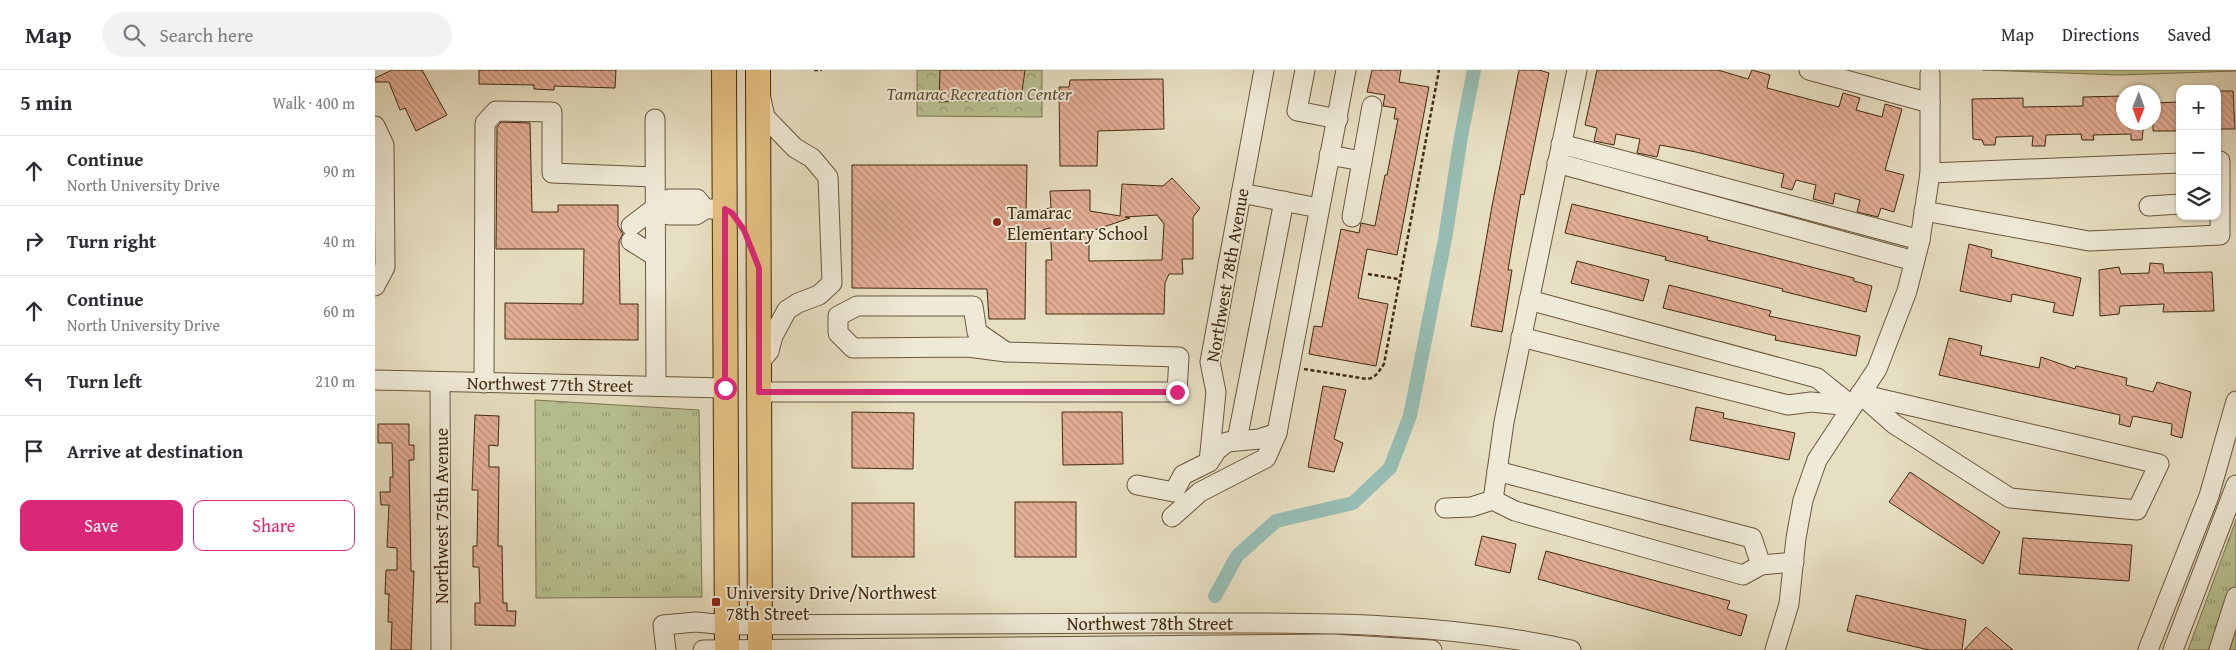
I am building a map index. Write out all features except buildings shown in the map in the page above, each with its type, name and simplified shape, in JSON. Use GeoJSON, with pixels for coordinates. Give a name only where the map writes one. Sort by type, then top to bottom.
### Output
{"type":"FeatureCollection","features":[{"type":"Feature","properties":{"kind":"main road"},"geometry":{"type":"LineString","coordinates":[[724,70],[715,209],[725,388],[727,649]]}},
{"type":"Feature","properties":{"kind":"main road"},"geometry":{"type":"LineString","coordinates":[[758,80],[760,649]]}},
{"type":"Feature","properties":{"kind":"main road"},"geometry":{"type":"LineString","coordinates":[[715,209],[732,213],[744,230],[759,268]]}},
{"type":"Feature","properties":{"kind":"street","name":"Northwest 78th Avenue"},"geometry":{"type":"LineString","coordinates":[[1209,462],[1216,392],[1210,362],[1264,70]]}},
{"type":"Feature","properties":{"kind":"street"},"geometry":{"type":"LineString","coordinates":[[1305,70],[1297,111],[1338,119]]}},
{"type":"Feature","properties":{"kind":"street"},"geometry":{"type":"LineString","coordinates":[[1172,517],[1200,492],[1266,458],[1277,433],[1346,70]]}},
{"type":"Feature","properties":{"kind":"street"},"geometry":{"type":"LineString","coordinates":[[1493,500],[1504,422],[1577,70]]}},
{"type":"Feature","properties":{"kind":"street"},"geometry":{"type":"LineString","coordinates":[[1809,70],[1930,103]]}},
{"type":"Feature","properties":{"kind":"street"},"geometry":{"type":"LineString","coordinates":[[1776,650],[1789,604],[1803,500],[1817,460],[1877,369],[1894,328],[1914,261],[1930,173],[1930,74]]}},
{"type":"Feature","properties":{"kind":"street"},"geometry":{"type":"LineString","coordinates":[[758,80],[765,118],[795,148],[812,158],[828,177],[831,284],[819,295],[798,302],[787,310],[773,336],[769,351],[759,363]]}},
{"type":"Feature","properties":{"kind":"street"},"geometry":{"type":"LineString","coordinates":[[1352,217],[1372,106]]}},
{"type":"Feature","properties":{"kind":"street"},"geometry":{"type":"LineString","coordinates":[[484,382],[485,123],[496,110],[552,112],[552,173],[655,177]]}},
{"type":"Feature","properties":{"kind":"street"},"geometry":{"type":"LineString","coordinates":[[655,119],[655,177],[658,207],[655,256],[656,386]]}},
{"type":"Feature","properties":{"kind":"street"},"geometry":{"type":"LineString","coordinates":[[375,126],[384,145],[385,267],[375,286]]}},
{"type":"Feature","properties":{"kind":"street"},"geometry":{"type":"LineString","coordinates":[[1561,144],[1919,240]]}},
{"type":"Feature","properties":{"kind":"street"},"geometry":{"type":"LineString","coordinates":[[1329,155],[1362,161]]}},
{"type":"Feature","properties":{"kind":"street"},"geometry":{"type":"LineString","coordinates":[[1557,163],[1914,261]]}},
{"type":"Feature","properties":{"kind":"street"},"geometry":{"type":"LineString","coordinates":[[1930,173],[2176,163]]}},
{"type":"Feature","properties":{"kind":"street"},"geometry":{"type":"LineString","coordinates":[[1241,192],[1319,208]]}},
{"type":"Feature","properties":{"kind":"street"},"geometry":{"type":"LineString","coordinates":[[1237,440],[1285,201]]}},
{"type":"Feature","properties":{"kind":"street"},"geometry":{"type":"LineString","coordinates":[[2149,206],[2176,204]]}},
{"type":"Feature","properties":{"kind":"street"},"geometry":{"type":"LineString","coordinates":[[658,207],[669,214],[696,216],[715,209]]}},
{"type":"Feature","properties":{"kind":"street"},"geometry":{"type":"LineString","coordinates":[[655,256],[631,233],[658,207]]}},
{"type":"Feature","properties":{"kind":"street"},"geometry":{"type":"LineString","coordinates":[[1924,211],[2089,241],[2220,235],[2220,220]]}},
{"type":"Feature","properties":{"kind":"street"},"geometry":{"type":"LineString","coordinates":[[1521,337],[1788,405],[1856,400],[2159,464],[2137,510],[2010,498],[1856,400],[1817,378],[1529,300]]}},
{"type":"Feature","properties":{"kind":"street"},"geometry":{"type":"LineString","coordinates":[[759,392],[1177,392],[1179,357],[1006,352],[968,347],[853,348],[838,333],[838,316],[857,306],[973,306],[977,332],[1006,352]]}},
{"type":"Feature","properties":{"kind":"street","name":"Northwest 77th Street"},"geometry":{"type":"LineString","coordinates":[[375,380],[725,388]]}},
{"type":"Feature","properties":{"kind":"street","name":"Northwest 75th Avenue"},"geometry":{"type":"LineString","coordinates":[[440,382],[441,650]]}},
{"type":"Feature","properties":{"kind":"street"},"geometry":{"type":"LineString","coordinates":[[2148,650],[2209,496],[2236,401]]}},
{"type":"Feature","properties":{"kind":"street"},"geometry":{"type":"LineString","coordinates":[[1137,485],[1174,492],[1183,475],[1209,462],[1217,450],[1227,442],[1259,439],[1277,433]]}},
{"type":"Feature","properties":{"kind":"street"},"geometry":{"type":"LineString","coordinates":[[2216,469],[2236,479]]}},
{"type":"Feature","properties":{"kind":"street"},"geometry":{"type":"LineString","coordinates":[[1497,471],[1752,538],[1761,565]]}},
{"type":"Feature","properties":{"kind":"street"},"geometry":{"type":"LineString","coordinates":[[2173,650],[2234,497],[2209,496]]}},
{"type":"Feature","properties":{"kind":"street"},"geometry":{"type":"LineString","coordinates":[[1445,508],[1471,507],[1493,500],[1515,511],[1743,575],[1761,565],[1794,562]]}},
{"type":"Feature","properties":{"kind":"street"},"geometry":{"type":"LineString","coordinates":[[2225,644],[2236,599]]}},
{"type":"Feature","properties":{"kind":"street","name":"Northwest 78th Street"},"geometry":{"type":"LineString","coordinates":[[666,650],[663,625],[696,622],[727,625],[1150,623],[1369,625],[1480,641],[1571,650]]}},
{"type":"Feature","properties":{"kind":"street"},"geometry":{"type":"LineString","coordinates":[[1150,623],[1150,648]]}},
{"type":"Feature","properties":{"kind":"street"},"geometry":{"type":"LineString","coordinates":[[1172,623],[1172,648]]}},
{"type":"Feature","properties":{"kind":"street","name":"Northwest 78th Street"},"geometry":{"type":"LineString","coordinates":[[703,650],[1172,648],[1332,644],[1432,650]]}},
{"type":"Feature","properties":{"kind":"path"},"geometry":{"type":"LineString","coordinates":[[814,70],[822,70]]}},
{"type":"Feature","properties":{"kind":"path"},"geometry":{"type":"LineString","coordinates":[[1290,366],[1373,378],[1384,364],[1398,279],[1439,70]]}},
{"type":"Feature","properties":{"kind":"path"},"geometry":{"type":"LineString","coordinates":[[1368,274],[1398,279]]}},
{"type":"Feature","properties":{"kind":"green space","name":"Tamarac Recreation Center"},"geometry":{"type":"Polygon","coordinates":[[[917,70],[1042,70],[1042,117],[917,116],[917,70]]]}},
{"type":"Feature","properties":{"kind":"green space"},"geometry":{"type":"Polygon","coordinates":[[[1982,70],[2236,70],[2236,71],[2119,75],[1982,70]]]}},
{"type":"Feature","properties":{"kind":"green space"},"geometry":{"type":"Polygon","coordinates":[[[535,400],[699,410],[702,597],[536,598],[535,400]]]}},
{"type":"Feature","properties":{"kind":"green space"},"geometry":{"type":"Polygon","coordinates":[[[2236,520],[2236,650],[2188,650],[2236,520]]]}},
{"type":"Feature","properties":{"kind":"waterway"},"geometry":{"type":"LineString","coordinates":[[1215,596],[1237,556],[1276,521],[1353,503],[1390,468],[1410,416],[1445,239],[1474,70]]}},
{"type":"Feature","properties":{"kind":"place","name":"Tamarac Elementary School"},"geometry":{"type":"Point","coordinates":[997,222]}},
{"type":"Feature","properties":{"kind":"place","name":"University Drive/Northwest 78th Street"},"geometry":{"type":"Point","coordinates":[716,602]}},
{"type":"Feature","properties":{"kind":"route"},"geometry":{"type":"LineString","coordinates":[[725,388],[725,209],[732,213],[744,230],[759,268],[759,392],[1177,392]]}}]}
